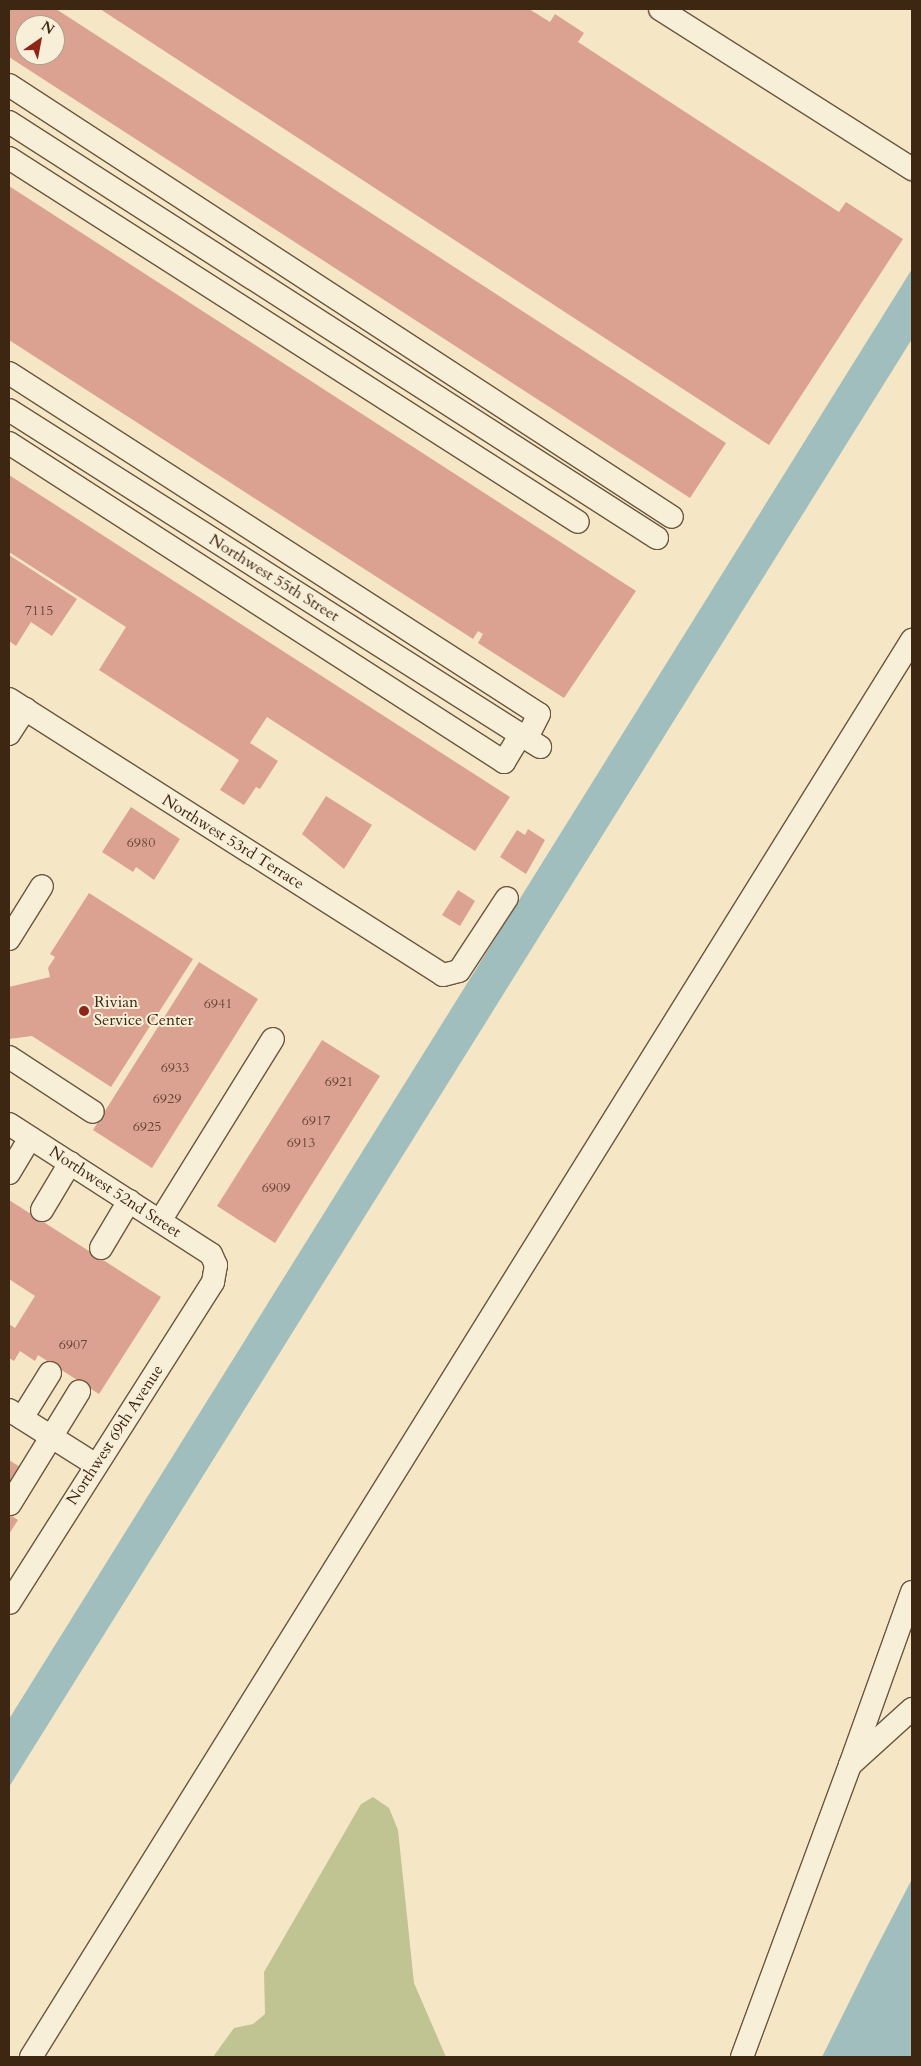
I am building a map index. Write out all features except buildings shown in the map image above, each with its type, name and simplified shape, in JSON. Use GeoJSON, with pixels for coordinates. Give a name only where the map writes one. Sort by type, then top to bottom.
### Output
{"type":"FeatureCollection","features":[{"type":"Feature","properties":{"kind":"street"},"geometry":{"type":"LineString","coordinates":[[660,9],[912,169]]}},
{"type":"Feature","properties":{"kind":"street"},"geometry":{"type":"LineString","coordinates":[[9,85],[672,517]]}},
{"type":"Feature","properties":{"kind":"street"},"geometry":{"type":"LineString","coordinates":[[9,122],[657,538]]}},
{"type":"Feature","properties":{"kind":"street"},"geometry":{"type":"LineString","coordinates":[[9,158],[578,522]]}},
{"type":"Feature","properties":{"kind":"street"},"geometry":{"type":"LineString","coordinates":[[9,373],[539,714],[529,740],[504,762],[9,443]]}},
{"type":"Feature","properties":{"kind":"street","name":"Northwest 55th Street"},"geometry":{"type":"LineString","coordinates":[[9,410],[529,740]]}},
{"type":"Feature","properties":{"kind":"street"},"geometry":{"type":"LineString","coordinates":[[31,2057],[912,640]]}},
{"type":"Feature","properties":{"kind":"street"},"geometry":{"type":"LineString","coordinates":[[9,734],[17,704]]}},
{"type":"Feature","properties":{"kind":"street","name":"Northwest 53rd Terrace"},"geometry":{"type":"LineString","coordinates":[[17,704],[443,975],[459,971],[507,898]]}},
{"type":"Feature","properties":{"kind":"street"},"geometry":{"type":"LineString","coordinates":[[9,939],[42,886]]}},
{"type":"Feature","properties":{"kind":"street"},"geometry":{"type":"LineString","coordinates":[[160,1221],[273,1039]]}},
{"type":"Feature","properties":{"kind":"street"},"geometry":{"type":"LineString","coordinates":[[9,1057],[93,1112]]}},
{"type":"Feature","properties":{"kind":"street","name":"Northwest 52nd Street"},"geometry":{"type":"LineString","coordinates":[[9,1124],[211,1254],[216,1265]]}},
{"type":"Feature","properties":{"kind":"street"},"geometry":{"type":"LineString","coordinates":[[9,1173],[30,1138]]}},
{"type":"Feature","properties":{"kind":"street"},"geometry":{"type":"LineString","coordinates":[[42,1210],[70,1164]]}},
{"type":"Feature","properties":{"kind":"street"},"geometry":{"type":"LineString","coordinates":[[101,1248],[130,1201]]}},
{"type":"Feature","properties":{"kind":"street","name":"Northwest 69th Avenue"},"geometry":{"type":"LineString","coordinates":[[9,1602],[213,1282],[216,1265]]}},
{"type":"Feature","properties":{"kind":"street"},"geometry":{"type":"LineString","coordinates":[[50,1373],[16,1414],[96,1465]]}},
{"type":"Feature","properties":{"kind":"street"},"geometry":{"type":"LineString","coordinates":[[10,1504],[79,1392]]}},
{"type":"Feature","properties":{"kind":"street"},"geometry":{"type":"LineString","coordinates":[[742,2057],[912,1592]]}},
{"type":"Feature","properties":{"kind":"street"},"geometry":{"type":"LineString","coordinates":[[850,1765],[912,1709]]}},
{"type":"Feature","properties":{"kind":"green space"},"geometry":{"type":"Polygon","coordinates":[[[373,1797],[389,1808],[398,1830],[414,1983],[446,2057],[213,2057],[234,2028],[253,2024],[265,2014],[264,1972],[361,1804],[373,1797]]]}},
{"type":"Feature","properties":{"kind":"water"},"geometry":{"type":"Polygon","coordinates":[[[912,269],[912,339],[9,1787],[9,1719],[912,269]]]}},
{"type":"Feature","properties":{"kind":"water"},"geometry":{"type":"Polygon","coordinates":[[[912,1879],[912,2057],[822,2057],[869,1962],[912,1879]]]}},
{"type":"Feature","properties":{"kind":"place","name":"Rivian Service Center"},"geometry":{"type":"Point","coordinates":[84,1011]}}]}
